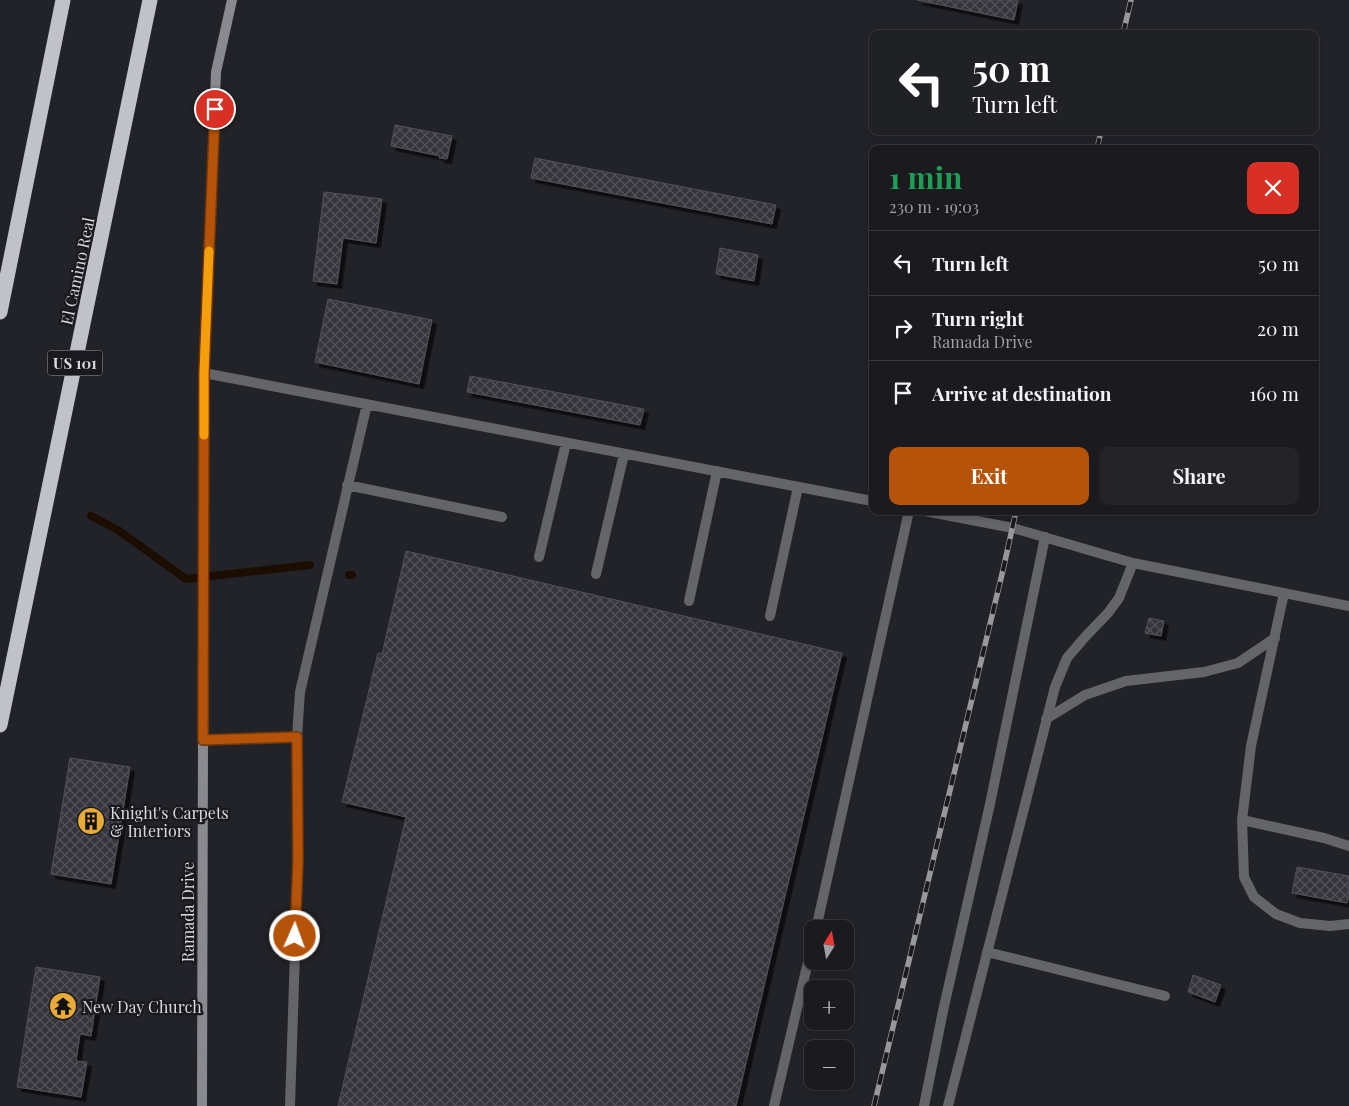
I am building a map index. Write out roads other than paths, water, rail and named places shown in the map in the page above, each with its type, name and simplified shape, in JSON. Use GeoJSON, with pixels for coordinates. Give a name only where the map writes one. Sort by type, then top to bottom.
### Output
{"type":"FeatureCollection","features":[{"type":"Feature","properties":{"kind":"highway"},"geometry":{"type":"LineString","coordinates":[[0,312],[63,0]]}},
{"type":"Feature","properties":{"kind":"highway","name":"El Camino Real"},"geometry":{"type":"LineString","coordinates":[[0,725],[150,0]]}},
{"type":"Feature","properties":{"kind":"street","name":"Ramada Drive"},"geometry":{"type":"LineString","coordinates":[[202,1106],[204,373],[216,72],[232,0]]}},
{"type":"Feature","properties":{"kind":"street"},"geometry":{"type":"LineString","coordinates":[[204,373],[869,500]]}},
{"type":"Feature","properties":{"kind":"street"},"geometry":{"type":"LineString","coordinates":[[290,1106],[298,860],[297,737],[300,692],[367,404]]}},
{"type":"Feature","properties":{"kind":"street"},"geometry":{"type":"LineString","coordinates":[[538,557],[566,443]]}},
{"type":"Feature","properties":{"kind":"street"},"geometry":{"type":"LineString","coordinates":[[596,574],[624,454]]}},
{"type":"Feature","properties":{"kind":"street"},"geometry":{"type":"LineString","coordinates":[[689,601],[717,471]]}},
{"type":"Feature","properties":{"kind":"street"},"geometry":{"type":"LineString","coordinates":[[347,485],[502,517]]}},
{"type":"Feature","properties":{"kind":"street"},"geometry":{"type":"LineString","coordinates":[[770,616],[798,487]]}},
{"type":"Feature","properties":{"kind":"street"},"geometry":{"type":"LineString","coordinates":[[818,920],[908,515]]}},
{"type":"Feature","properties":{"kind":"street"},"geometry":{"type":"LineString","coordinates":[[946,515],[1013,528],[1133,563],[1349,606]]}},
{"type":"Feature","properties":{"kind":"street"},"geometry":{"type":"LineString","coordinates":[[924,1106],[943,1011],[990,804],[1045,537]]}},
{"type":"Feature","properties":{"kind":"street"},"geometry":{"type":"LineString","coordinates":[[948,1106],[1055,687],[1067,658],[1108,613],[1118,598],[1133,563]]}},
{"type":"Feature","properties":{"kind":"street"},"geometry":{"type":"LineString","coordinates":[[1284,593],[1251,746],[1242,820],[1244,877],[1254,897],[1276,914],[1300,923],[1330,926],[1349,924]]}},
{"type":"Feature","properties":{"kind":"street"},"geometry":{"type":"LineString","coordinates":[[1046,719],[1085,695],[1126,681],[1204,672],[1238,663],[1275,638]]}},
{"type":"Feature","properties":{"kind":"street"},"geometry":{"type":"LineString","coordinates":[[203,740],[297,737]]}},
{"type":"Feature","properties":{"kind":"street"},"geometry":{"type":"LineString","coordinates":[[1242,820],[1324,838],[1349,846]]}},
{"type":"Feature","properties":{"kind":"street"},"geometry":{"type":"LineString","coordinates":[[987,952],[1165,996]]}},
{"type":"Feature","properties":{"kind":"street"},"geometry":{"type":"LineString","coordinates":[[774,1106],[806,970]]}},
{"type":"Feature","properties":{"kind":"waterway"},"geometry":{"type":"LineString","coordinates":[[91,516],[118,530],[186,579],[310,565]]}},
{"type":"Feature","properties":{"kind":"railway"},"geometry":{"type":"LineString","coordinates":[[1124,30],[1131,0]]}},
{"type":"Feature","properties":{"kind":"railway"},"geometry":{"type":"LineString","coordinates":[[1098,145],[1100,135]]}},
{"type":"Feature","properties":{"kind":"railway"},"geometry":{"type":"LineString","coordinates":[[874,1106],[1015,515]]}},
{"type":"Feature","properties":{"kind":"place","name":"Knight's Carpets & Interiors"},"geometry":{"type":"Point","coordinates":[91,821]}},
{"type":"Feature","properties":{"kind":"place","name":"New Day Church"},"geometry":{"type":"Point","coordinates":[63,1006]}}]}
